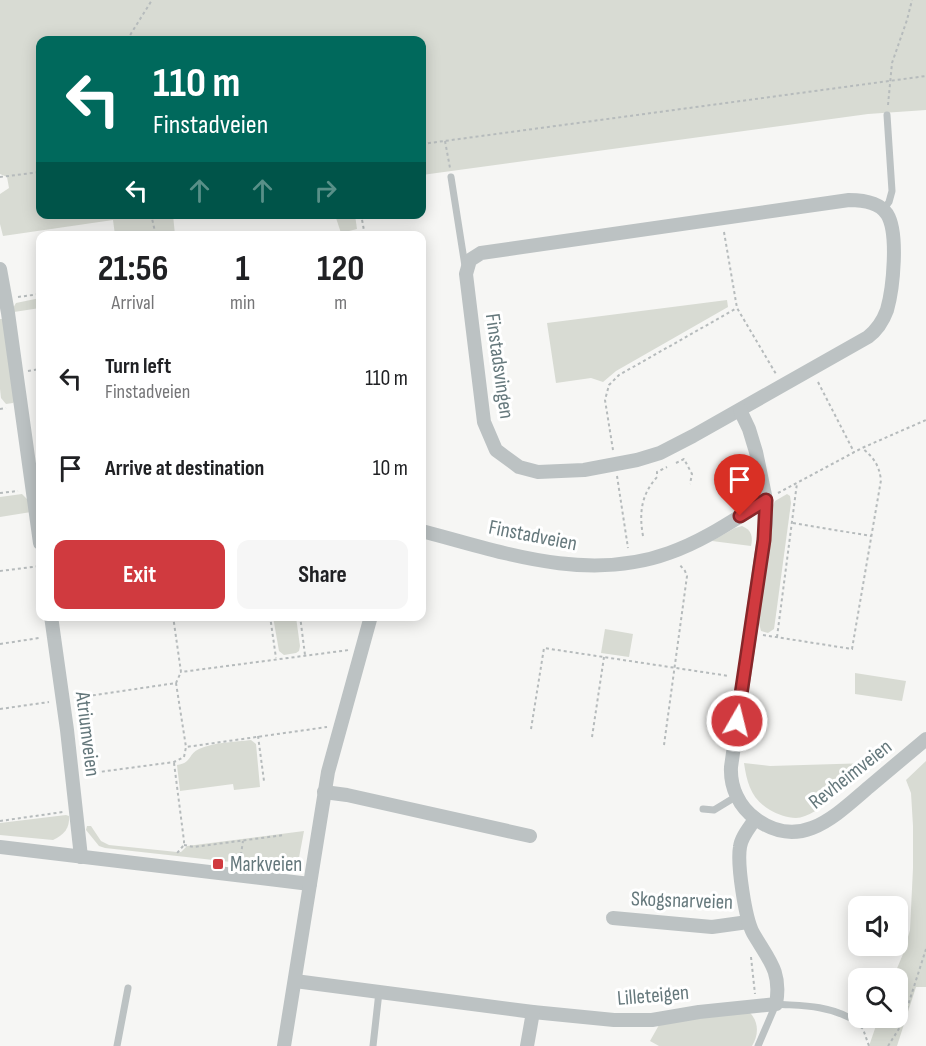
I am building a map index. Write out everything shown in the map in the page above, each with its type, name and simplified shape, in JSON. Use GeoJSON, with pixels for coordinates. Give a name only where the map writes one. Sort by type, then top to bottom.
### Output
{"type":"FeatureCollection","features":[{"type":"Feature","properties":{"kind":"street"},"geometry":{"type":"LineString","coordinates":[[466,274],[471,260],[481,253],[849,200],[865,201],[883,210]]}},
{"type":"Feature","properties":{"kind":"street","name":"Finstadsvingen"},"geometry":{"type":"LineString","coordinates":[[466,274],[484,422],[496,450],[519,467],[538,472],[584,470],[637,460],[660,453],[868,337],[877,329],[884,316],[889,293],[893,240],[890,224],[883,210]]}},
{"type":"Feature","properties":{"kind":"street"},"geometry":{"type":"LineString","coordinates":[[0,269],[36,512]]}},
{"type":"Feature","properties":{"kind":"street"},"geometry":{"type":"LineString","coordinates":[[740,410],[756,452],[766,500],[764,540],[731,776],[737,796],[755,819]]}},
{"type":"Feature","properties":{"kind":"street","name":"Finstadveien"},"geometry":{"type":"LineString","coordinates":[[426,532],[544,562],[586,565],[630,563],[661,556],[688,545],[766,500]]}},
{"type":"Feature","properties":{"kind":"street","name":"Atriumveien"},"geometry":{"type":"LineString","coordinates":[[52,621],[81,857]]}},
{"type":"Feature","properties":{"kind":"street"},"geometry":{"type":"LineString","coordinates":[[284,1046],[324,792],[369,621]]}},
{"type":"Feature","properties":{"kind":"street","name":"Revheimveien"},"geometry":{"type":"LineString","coordinates":[[755,819],[773,828],[790,831],[808,830],[823,824],[926,739]]}},
{"type":"Feature","properties":{"kind":"street"},"geometry":{"type":"LineString","coordinates":[[324,792],[347,795],[530,836]]}},
{"type":"Feature","properties":{"kind":"street","name":"Skogsnarveien"},"geometry":{"type":"LineString","coordinates":[[755,819],[740,847],[744,902],[748,922],[770,958],[775,973],[778,992],[776,1004]]}},
{"type":"Feature","properties":{"kind":"street"},"geometry":{"type":"LineString","coordinates":[[0,848],[310,884]]}},
{"type":"Feature","properties":{"kind":"street","name":"Skogsnarveien"},"geometry":{"type":"LineString","coordinates":[[613,918],[712,927],[748,922]]}},
{"type":"Feature","properties":{"kind":"street","name":"Lilleteigen"},"geometry":{"type":"LineString","coordinates":[[295,981],[595,1019],[641,1021],[776,1004]]}},
{"type":"Feature","properties":{"kind":"street"},"geometry":{"type":"LineString","coordinates":[[527,1046],[533,1012]]}},
{"type":"Feature","properties":{"kind":"lane"},"geometry":{"type":"LineString","coordinates":[[883,210],[889,202],[892,191],[887,115]]}},
{"type":"Feature","properties":{"kind":"lane","name":"Finstadsvingen"},"geometry":{"type":"LineString","coordinates":[[451,177],[466,274]]}},
{"type":"Feature","properties":{"kind":"lane"},"geometry":{"type":"LineString","coordinates":[[703,809],[714,810],[737,796]]}},
{"type":"Feature","properties":{"kind":"lane"},"geometry":{"type":"LineString","coordinates":[[117,1046],[128,988]]}},
{"type":"Feature","properties":{"kind":"lane"},"geometry":{"type":"LineString","coordinates":[[373,1046],[379,992]]}},
{"type":"Feature","properties":{"kind":"lane"},"geometry":{"type":"LineString","coordinates":[[776,1004],[816,1006],[834,1010],[848,1017]]}},
{"type":"Feature","properties":{"kind":"lane","name":"Skogsnarveien"},"geometry":{"type":"LineString","coordinates":[[758,1046],[776,1004]]}},
{"type":"Feature","properties":{"kind":"path"},"geometry":{"type":"LineString","coordinates":[[130,36],[152,0]]}},
{"type":"Feature","properties":{"kind":"path"},"geometry":{"type":"LineString","coordinates":[[887,115],[892,63],[912,0]]}},
{"type":"Feature","properties":{"kind":"path"},"geometry":{"type":"LineString","coordinates":[[426,143],[926,76]]}},
{"type":"Feature","properties":{"kind":"path"},"geometry":{"type":"LineString","coordinates":[[445,140],[451,177]]}},
{"type":"Feature","properties":{"kind":"path"},"geometry":{"type":"LineString","coordinates":[[0,177],[36,172]]}},
{"type":"Feature","properties":{"kind":"path"},"geometry":{"type":"LineString","coordinates":[[722,218],[737,308],[783,385]]}},
{"type":"Feature","properties":{"kind":"path"},"geometry":{"type":"LineString","coordinates":[[6,298],[36,294]]}},
{"type":"Feature","properties":{"kind":"path"},"geometry":{"type":"LineString","coordinates":[[630,563],[605,400],[609,385],[619,375],[737,308]]}},
{"type":"Feature","properties":{"kind":"path"},"geometry":{"type":"LineString","coordinates":[[812,369],[854,452]]}},
{"type":"Feature","properties":{"kind":"path"},"geometry":{"type":"LineString","coordinates":[[766,500],[854,452],[926,420]]}},
{"type":"Feature","properties":{"kind":"path"},"geometry":{"type":"LineString","coordinates":[[751,633],[852,649],[881,480],[879,467],[874,458],[862,448]]}},
{"type":"Feature","properties":{"kind":"path"},"geometry":{"type":"LineString","coordinates":[[676,463],[684,459],[692,474],[690,484]]}},
{"type":"Feature","properties":{"kind":"path"},"geometry":{"type":"LineString","coordinates":[[643,536],[640,514],[644,497],[649,486],[657,477],[657,472],[666,467]]}},
{"type":"Feature","properties":{"kind":"path"},"geometry":{"type":"LineString","coordinates":[[777,637],[797,483]]}},
{"type":"Feature","properties":{"kind":"path"},"geometry":{"type":"LineString","coordinates":[[0,493],[33,489]]}},
{"type":"Feature","properties":{"kind":"path"},"geometry":{"type":"LineString","coordinates":[[793,523],[871,536]]}},
{"type":"Feature","properties":{"kind":"path"},"geometry":{"type":"LineString","coordinates":[[664,745],[687,576],[686,571],[678,563]]}},
{"type":"Feature","properties":{"kind":"path"},"geometry":{"type":"LineString","coordinates":[[0,572],[36,567]]}},
{"type":"Feature","properties":{"kind":"path"},"geometry":{"type":"LineString","coordinates":[[72,776],[174,762],[184,757],[186,747],[176,683],[182,672],[174,621]]}},
{"type":"Feature","properties":{"kind":"path"},"geometry":{"type":"LineString","coordinates":[[271,621],[276,659]]}},
{"type":"Feature","properties":{"kind":"path"},"geometry":{"type":"LineString","coordinates":[[301,621],[305,655]]}},
{"type":"Feature","properties":{"kind":"path"},"geometry":{"type":"LineString","coordinates":[[0,644],[54,636]]}},
{"type":"Feature","properties":{"kind":"path"},"geometry":{"type":"LineString","coordinates":[[531,729],[544,648],[744,679]]}},
{"type":"Feature","properties":{"kind":"path"},"geometry":{"type":"LineString","coordinates":[[182,672],[352,649],[361,651]]}},
{"type":"Feature","properties":{"kind":"path"},"geometry":{"type":"LineString","coordinates":[[592,737],[604,657]]}},
{"type":"Feature","properties":{"kind":"path"},"geometry":{"type":"LineString","coordinates":[[0,709],[176,683]]}},
{"type":"Feature","properties":{"kind":"path"},"geometry":{"type":"LineString","coordinates":[[186,747],[313,728],[339,728]]}},
{"type":"Feature","properties":{"kind":"path"},"geometry":{"type":"LineString","coordinates":[[258,736],[264,781]]}},
{"type":"Feature","properties":{"kind":"path"},"geometry":{"type":"LineString","coordinates":[[174,762],[184,845]]}},
{"type":"Feature","properties":{"kind":"path"},"geometry":{"type":"LineString","coordinates":[[0,821],[76,811]]}},
{"type":"Feature","properties":{"kind":"path"},"geometry":{"type":"LineString","coordinates":[[184,845],[194,848],[284,835]]}},
{"type":"Feature","properties":{"kind":"path"},"geometry":{"type":"LineString","coordinates":[[240,867],[243,841]]}},
{"type":"Feature","properties":{"kind":"path"},"geometry":{"type":"LineString","coordinates":[[176,859],[178,850],[184,845]]}},
{"type":"Feature","properties":{"kind":"path"},"geometry":{"type":"LineString","coordinates":[[750,947],[756,1006]]}},
{"type":"Feature","properties":{"kind":"path"},"geometry":{"type":"LineString","coordinates":[[888,1046],[902,1024],[926,949]]}},
{"type":"Feature","properties":{"kind":"path"},"geometry":{"type":"LineString","coordinates":[[862,1028],[869,1046]]}},
{"type":"Feature","properties":{"kind":"shaded area"},"geometry":{"type":"Polygon","coordinates":[[[0,0],[926,0],[926,110],[868,114],[426,174],[426,36],[36,36],[36,219],[173,219],[175,231],[114,231],[113,220],[3,236],[0,224],[0,194],[9,188],[7,177],[0,174],[0,0]]]}},
{"type":"Feature","properties":{"kind":"shaded area"},"geometry":{"type":"Polygon","coordinates":[[[336,219],[356,219],[357,229],[340,231],[336,219]]]}},
{"type":"Feature","properties":{"kind":"shaded area"},"geometry":{"type":"Polygon","coordinates":[[[36,299],[36,309],[14,312],[13,308],[16,303],[36,299]]]}},
{"type":"Feature","properties":{"kind":"shaded area"},"geometry":{"type":"Polygon","coordinates":[[[727,300],[728,307],[616,371],[603,382],[591,378],[556,383],[547,323],[727,300]]]}},
{"type":"Feature","properties":{"kind":"shaded area"},"geometry":{"type":"Polygon","coordinates":[[[0,319],[3,319],[15,401],[6,404],[1,398],[0,389],[0,319]]]}},
{"type":"Feature","properties":{"kind":"shaded area"},"geometry":{"type":"Polygon","coordinates":[[[22,494],[29,501],[31,512],[0,517],[0,497],[22,494]]]}},
{"type":"Feature","properties":{"kind":"shaded area"},"geometry":{"type":"Polygon","coordinates":[[[787,494],[790,496],[791,503],[775,622],[774,629],[768,633],[761,631],[759,623],[772,507],[775,501],[787,494]]]}},
{"type":"Feature","properties":{"kind":"shaded area"},"geometry":{"type":"Polygon","coordinates":[[[742,526],[751,534],[751,546],[712,541],[735,528],[742,526]]]}},
{"type":"Feature","properties":{"kind":"shaded area"},"geometry":{"type":"Polygon","coordinates":[[[274,621],[297,621],[299,651],[284,655],[279,651],[274,621]]]}},
{"type":"Feature","properties":{"kind":"shaded area"},"geometry":{"type":"Polygon","coordinates":[[[605,629],[633,634],[629,657],[601,653],[605,629]]]}},
{"type":"Feature","properties":{"kind":"shaded area"},"geometry":{"type":"Polygon","coordinates":[[[855,673],[906,681],[902,701],[855,694],[855,673]]]}},
{"type":"Feature","properties":{"kind":"shaded area"},"geometry":{"type":"Polygon","coordinates":[[[251,740],[256,744],[260,787],[234,790],[233,784],[180,791],[177,765],[188,760],[196,751],[218,744],[251,740]]]}},
{"type":"Feature","properties":{"kind":"shaded area"},"geometry":{"type":"Polygon","coordinates":[[[926,761],[926,987],[916,987],[908,1012],[908,968],[897,968],[902,956],[908,956],[913,868],[911,793],[906,780],[926,761]]]}},
{"type":"Feature","properties":{"kind":"shaded area"},"geometry":{"type":"Polygon","coordinates":[[[744,763],[770,766],[870,763],[825,804],[805,816],[796,818],[776,813],[758,801],[749,784],[744,763]]]}},
{"type":"Feature","properties":{"kind":"shaded area"},"geometry":{"type":"Polygon","coordinates":[[[69,816],[67,828],[53,840],[0,835],[0,823],[69,816]]]}},
{"type":"Feature","properties":{"kind":"shaded area"},"geometry":{"type":"Polygon","coordinates":[[[87,826],[91,826],[101,841],[109,845],[177,852],[181,852],[187,846],[304,831],[298,863],[286,868],[105,848],[99,846],[86,830],[87,826]]]}},
{"type":"Feature","properties":{"kind":"shaded area"},"geometry":{"type":"Polygon","coordinates":[[[749,1012],[757,1028],[752,1046],[659,1046],[650,1041],[659,1025],[749,1012]]]}},
{"type":"Feature","properties":{"kind":"shaded area"},"geometry":{"type":"Polygon","coordinates":[[[875,1028],[903,1028],[897,1046],[869,1046],[875,1028]]]}},
{"type":"Feature","properties":{"kind":"place","name":"Markveien"},"geometry":{"type":"Point","coordinates":[218,864]}},
{"type":"Feature","properties":{"kind":"route"},"geometry":{"type":"LineString","coordinates":[[737,721],[764,540],[766,500],[740,516]]}}]}
